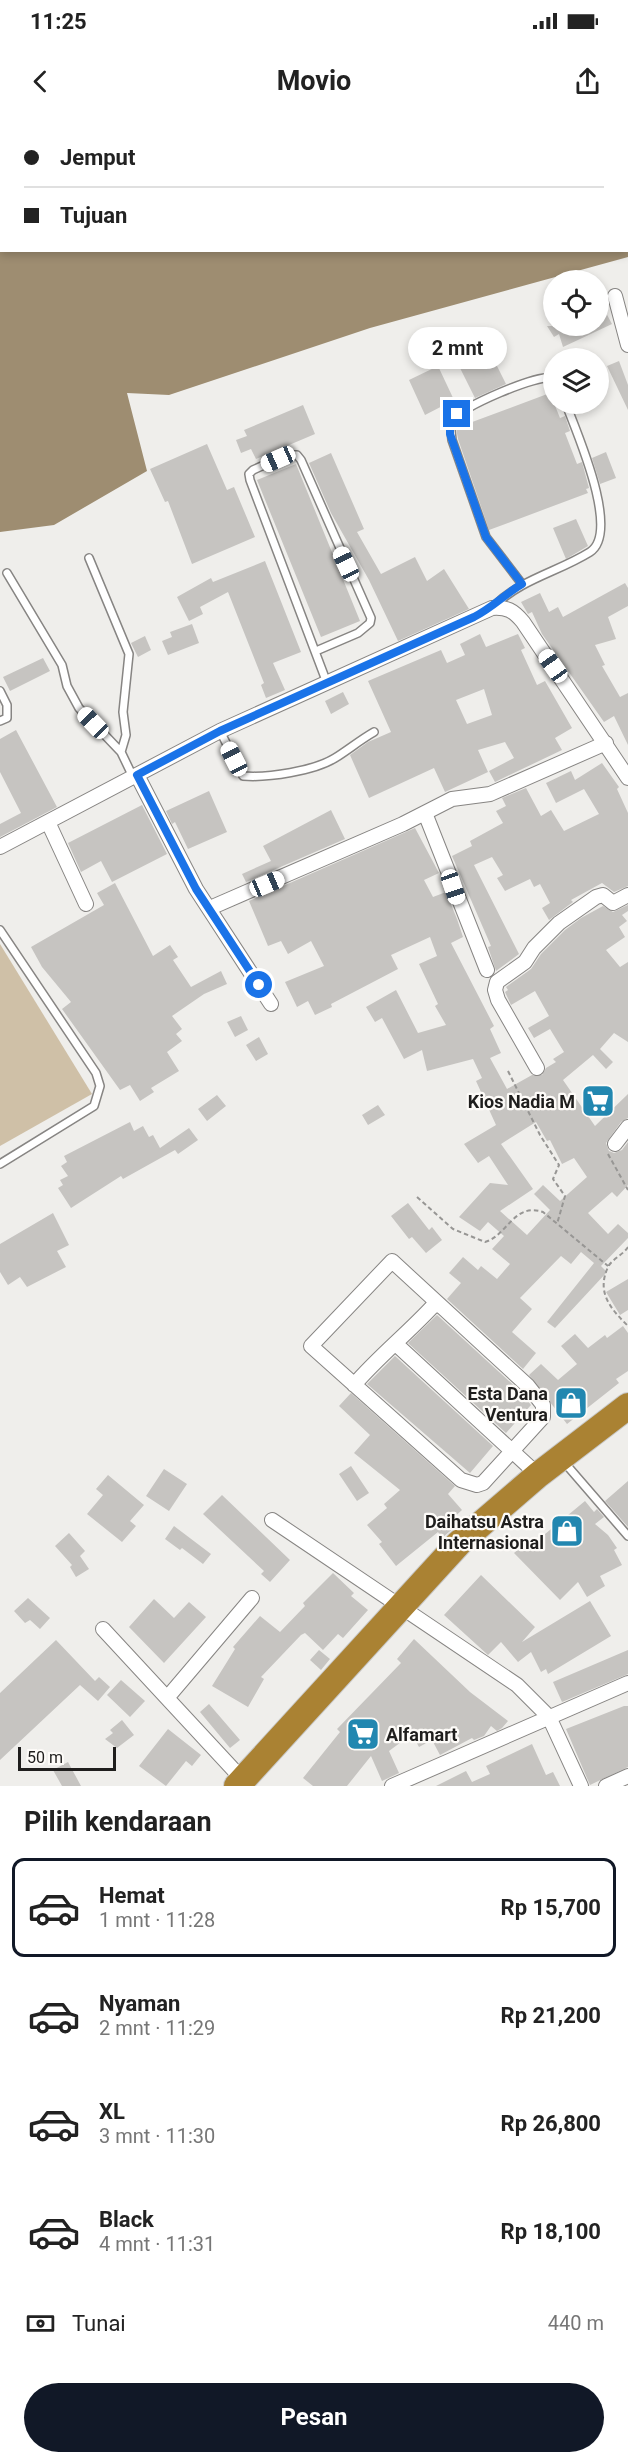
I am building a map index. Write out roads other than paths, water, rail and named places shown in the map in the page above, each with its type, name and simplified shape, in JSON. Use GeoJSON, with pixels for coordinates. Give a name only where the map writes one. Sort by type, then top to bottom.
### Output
{"type":"FeatureCollection","features":[{"type":"Feature","properties":{"kind":"highway"},"geometry":{"type":"LineString","coordinates":[[240,1783],[399,1606],[459,1543],[538,1475],[628,1406]]}},
{"type":"Feature","properties":{"kind":"street"},"geometry":{"type":"LineString","coordinates":[[615,296],[628,345]]}},
{"type":"Feature","properties":{"kind":"street"},"geometry":{"type":"LineString","coordinates":[[0,847],[220,731],[492,608],[504,607],[513,610],[523,622],[606,743],[623,763],[628,778]]}},
{"type":"Feature","properties":{"kind":"street"},"geometry":{"type":"LineString","coordinates":[[210,908],[452,799],[490,794],[606,743]]}},
{"type":"Feature","properties":{"kind":"street"},"geometry":{"type":"LineString","coordinates":[[135,776],[196,889],[271,1004]]}},
{"type":"Feature","properties":{"kind":"street"},"geometry":{"type":"LineString","coordinates":[[424,813],[433,828],[462,911],[487,970]]}},
{"type":"Feature","properties":{"kind":"street"},"geometry":{"type":"LineString","coordinates":[[48,822],[86,904]]}},
{"type":"Feature","properties":{"kind":"street"},"geometry":{"type":"LineString","coordinates":[[537,1068],[498,1000],[495,990],[497,982],[525,962],[534,948],[560,923],[596,897],[603,894],[613,903],[628,895]]}},
{"type":"Feature","properties":{"kind":"street"},"geometry":{"type":"LineString","coordinates":[[615,1144],[628,1127]]}},
{"type":"Feature","properties":{"kind":"street"},"geometry":{"type":"LineString","coordinates":[[392,1261],[440,1305],[528,1386],[543,1405],[543,1417],[483,1483],[471,1486],[461,1480],[311,1346],[392,1261]]}},
{"type":"Feature","properties":{"kind":"street"},"geometry":{"type":"LineString","coordinates":[[354,1385],[375,1361],[397,1345],[433,1306],[440,1305]]}},
{"type":"Feature","properties":{"kind":"street"},"geometry":{"type":"LineString","coordinates":[[397,1345],[538,1475]]}},
{"type":"Feature","properties":{"kind":"street"},"geometry":{"type":"LineString","coordinates":[[272,1520],[517,1685],[549,1717],[581,1786]]}},
{"type":"Feature","properties":{"kind":"street"},"geometry":{"type":"LineString","coordinates":[[167,1698],[252,1598]]}},
{"type":"Feature","properties":{"kind":"street"},"geometry":{"type":"LineString","coordinates":[[104,1629],[240,1783]]}},
{"type":"Feature","properties":{"kind":"street"},"geometry":{"type":"LineString","coordinates":[[392,1786],[628,1683]]}},
{"type":"Feature","properties":{"kind":"street"},"geometry":{"type":"LineString","coordinates":[[606,1786],[628,1776]]}},
{"type":"Feature","properties":{"kind":"lane"},"geometry":{"type":"LineString","coordinates":[[522,584],[486,537],[452,440],[450,421],[463,410],[543,377]]}},
{"type":"Feature","properties":{"kind":"lane"},"geometry":{"type":"LineString","coordinates":[[492,608],[506,594],[522,584],[592,550],[600,537],[596,490],[569,414]]}},
{"type":"Feature","properties":{"kind":"lane"},"geometry":{"type":"LineString","coordinates":[[316,651],[358,633],[370,623],[371,618],[304,466],[293,454],[253,470],[249,474],[327,683]]}},
{"type":"Feature","properties":{"kind":"lane"},"geometry":{"type":"LineString","coordinates":[[89,558],[129,654],[123,712],[126,735],[121,752]]}},
{"type":"Feature","properties":{"kind":"lane"},"geometry":{"type":"LineString","coordinates":[[7,573],[63,665],[67,686],[79,708],[121,752],[135,776]]}},
{"type":"Feature","properties":{"kind":"lane"},"geometry":{"type":"LineString","coordinates":[[0,691],[9,711],[7,718],[0,722]]}},
{"type":"Feature","properties":{"kind":"lane"},"geometry":{"type":"LineString","coordinates":[[220,731],[243,776],[260,777],[318,765],[335,758],[374,732]]}},
{"type":"Feature","properties":{"kind":"lane"},"geometry":{"type":"LineString","coordinates":[[0,930],[96,1072],[100,1086],[94,1106],[0,1164]]}},
{"type":"Feature","properties":{"kind":"lane"},"geometry":{"type":"LineString","coordinates":[[561,1458],[628,1536]]}},
{"type":"Feature","properties":{"kind":"place","name":"Kios Nadia M"},"geometry":{"type":"Point","coordinates":[598,1101]}},
{"type":"Feature","properties":{"kind":"place","name":"Esta Dana Ventura"},"geometry":{"type":"Point","coordinates":[571,1403]}},
{"type":"Feature","properties":{"kind":"place","name":"Daihatsu Astra Internasional"},"geometry":{"type":"Point","coordinates":[567,1531]}},
{"type":"Feature","properties":{"kind":"place","name":"Alfamart"},"geometry":{"type":"Point","coordinates":[363,1734]}}]}
